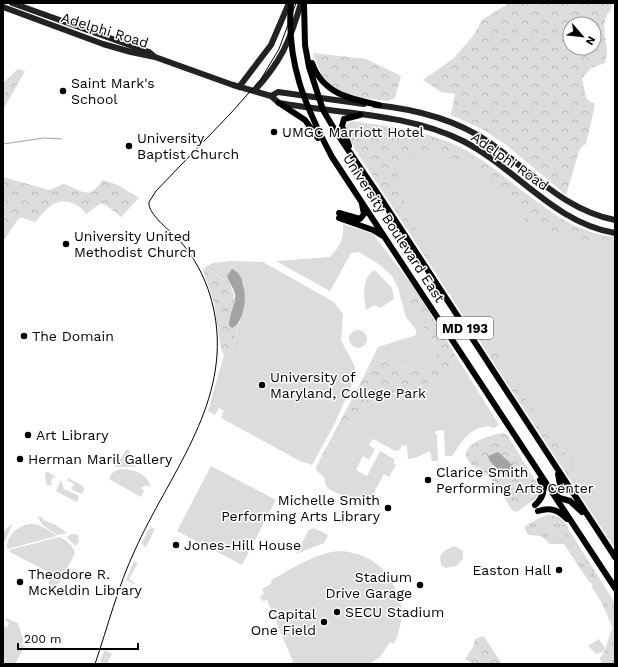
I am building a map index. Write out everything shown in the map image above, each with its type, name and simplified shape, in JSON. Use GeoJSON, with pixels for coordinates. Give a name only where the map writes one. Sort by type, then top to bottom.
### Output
{"type":"FeatureCollection","features":[{"type":"Feature","properties":{"kind":"main road","name":"Adelphi Road"},"geometry":{"type":"LineString","coordinates":[[12,3],[149,52],[155,57]]}},
{"type":"Feature","properties":{"kind":"main road","name":"University Boulevard East"},"geometry":{"type":"LineString","coordinates":[[290,3],[291,37],[297,77],[307,108],[332,157],[615,588]]}},
{"type":"Feature","properties":{"kind":"main road"},"geometry":{"type":"LineString","coordinates":[[239,87],[271,46],[290,3]]}},
{"type":"Feature","properties":{"kind":"main road"},"geometry":{"type":"LineString","coordinates":[[254,91],[274,67],[291,37],[301,3]]}},
{"type":"Feature","properties":{"kind":"main road","name":"University Boulevard East"},"geometry":{"type":"LineString","coordinates":[[304,3],[305,45],[323,110],[615,557]]}},
{"type":"Feature","properties":{"kind":"main road","name":"Adelphi Road"},"geometry":{"type":"LineString","coordinates":[[3,7],[100,43],[155,57],[239,87],[271,96],[279,103],[419,125],[463,141],[494,161],[562,212],[590,225],[615,232]]}},
{"type":"Feature","properties":{"kind":"main road"},"geometry":{"type":"LineString","coordinates":[[305,45],[317,73],[333,92],[350,99],[379,105]]}},
{"type":"Feature","properties":{"kind":"main road","name":"Adelphi Road"},"geometry":{"type":"LineString","coordinates":[[271,96],[278,92],[319,99],[379,105],[421,112],[462,128],[486,140],[564,200],[595,214],[615,220]]}},
{"type":"Feature","properties":{"kind":"main road"},"geometry":{"type":"LineString","coordinates":[[279,103],[305,120],[324,149],[332,157]]}},
{"type":"Feature","properties":{"kind":"main road"},"geometry":{"type":"LineString","coordinates":[[352,155],[342,126],[344,119],[360,115]]}},
{"type":"Feature","properties":{"kind":"main road"},"geometry":{"type":"LineString","coordinates":[[361,199],[364,214],[362,218],[356,219],[339,215],[373,230],[387,240]]}},
{"type":"Feature","properties":{"kind":"main road"},"geometry":{"type":"LineString","coordinates":[[524,450],[526,459],[543,485],[542,497],[537,508],[556,510],[576,529]]}},
{"type":"Feature","properties":{"kind":"main road"},"geometry":{"type":"LineString","coordinates":[[553,463],[560,483],[556,497],[573,503],[593,523]]}},
{"type":"Feature","properties":{"kind":"green space"},"geometry":{"type":"Polygon","coordinates":[[[509,3],[612,3],[604,29],[607,50],[605,63],[591,68],[582,78],[586,98],[595,105],[586,144],[582,146],[579,151],[566,195],[505,144],[482,129],[451,115],[455,94],[441,92],[423,80],[454,58],[473,36],[482,20],[509,3]]]}},
{"type":"Feature","properties":{"kind":"green space"},"geometry":{"type":"Polygon","coordinates":[[[313,53],[366,59],[401,76],[395,98],[388,101],[350,95],[341,92],[325,79],[313,53]]]}},
{"type":"Feature","properties":{"kind":"green space"},"geometry":{"type":"Polygon","coordinates":[[[18,69],[25,71],[3,110],[3,83],[18,69]]]}},
{"type":"Feature","properties":{"kind":"green space"},"geometry":{"type":"Polygon","coordinates":[[[352,121],[409,130],[451,143],[479,158],[538,203],[568,223],[585,230],[615,237],[615,549],[358,154],[345,131],[346,125],[352,121]]]}},
{"type":"Feature","properties":{"kind":"green space"},"geometry":{"type":"Polygon","coordinates":[[[351,123],[414,132],[453,146],[488,166],[575,227],[612,241],[585,242],[579,236],[557,233],[526,222],[515,200],[474,165],[427,151],[402,161],[402,196],[418,234],[436,262],[428,261],[353,143],[347,129],[351,123]]]}},
{"type":"Feature","properties":{"kind":"green space"},"geometry":{"type":"Polygon","coordinates":[[[3,177],[49,190],[64,184],[82,192],[90,192],[94,190],[103,180],[118,185],[139,198],[121,217],[106,205],[101,203],[86,214],[73,203],[63,201],[58,202],[48,208],[35,222],[20,217],[3,241],[3,177]]]}},
{"type":"Feature","properties":{"kind":"green space"},"geometry":{"type":"Polygon","coordinates":[[[343,224],[373,234],[416,290],[406,303],[438,347],[435,360],[423,371],[388,362],[376,361],[363,378],[378,347],[416,335],[416,330],[406,317],[398,288],[392,276],[380,265],[359,252],[351,253],[330,291],[276,261],[330,257],[341,242],[343,224]]]}},
{"type":"Feature","properties":{"kind":"green space"},"geometry":{"type":"Polygon","coordinates":[[[230,261],[263,262],[334,302],[343,314],[341,340],[355,367],[352,385],[334,425],[312,465],[300,461],[221,418],[224,411],[219,408],[215,415],[208,411],[224,355],[232,350],[244,306],[244,284],[235,270],[228,278],[229,281],[226,281],[205,267],[213,263],[230,261]]]}},
{"type":"Feature","properties":{"kind":"green space"},"geometry":{"type":"Polygon","coordinates":[[[205,267],[221,278],[229,281],[233,292],[234,301],[233,310],[229,321],[238,324],[240,319],[232,350],[224,355],[221,349],[214,303],[203,270],[205,267]]]}},
{"type":"Feature","properties":{"kind":"green space"},"geometry":{"type":"Polygon","coordinates":[[[375,270],[392,288],[394,299],[380,308],[374,305],[366,310],[364,294],[365,283],[367,278],[375,270]]]}},
{"type":"Feature","properties":{"kind":"green space"},"geometry":{"type":"Polygon","coordinates":[[[416,290],[456,356],[446,372],[427,383],[425,391],[414,394],[404,394],[383,391],[377,399],[357,412],[316,467],[363,378],[376,361],[388,362],[423,371],[435,360],[438,347],[406,303],[416,290]]]}},
{"type":"Feature","properties":{"kind":"green space"},"geometry":{"type":"Polygon","coordinates":[[[354,330],[362,330],[367,335],[365,346],[362,348],[354,348],[349,343],[349,335],[354,330]]]}},
{"type":"Feature","properties":{"kind":"green space"},"geometry":{"type":"Polygon","coordinates":[[[502,350],[501,365],[579,472],[577,477],[571,480],[489,356],[491,351],[502,350]]]}},
{"type":"Feature","properties":{"kind":"green space"},"geometry":{"type":"Polygon","coordinates":[[[456,356],[499,425],[493,428],[489,426],[475,430],[466,436],[452,456],[445,456],[444,430],[435,431],[435,434],[437,434],[438,461],[432,461],[430,451],[415,458],[408,459],[407,445],[401,446],[400,450],[395,451],[373,439],[369,445],[375,449],[369,460],[363,456],[356,470],[367,476],[380,451],[394,459],[394,464],[396,465],[389,477],[384,474],[371,498],[366,495],[361,504],[330,490],[326,486],[324,477],[316,470],[316,467],[357,412],[377,399],[383,390],[396,395],[427,383],[446,372],[456,356]]]}},
{"type":"Feature","properties":{"kind":"green space"},"geometry":{"type":"Polygon","coordinates":[[[503,433],[507,435],[540,488],[540,495],[517,512],[512,510],[492,481],[471,464],[467,459],[466,454],[472,444],[492,435],[503,433]]]}},
{"type":"Feature","properties":{"kind":"green space"},"geometry":{"type":"Polygon","coordinates":[[[126,450],[129,450],[136,467],[115,467],[126,450]]]}},
{"type":"Feature","properties":{"kind":"green space"},"geometry":{"type":"Polygon","coordinates":[[[211,466],[276,500],[242,565],[177,531],[211,466]]]}},
{"type":"Feature","properties":{"kind":"green space"},"geometry":{"type":"Polygon","coordinates":[[[119,469],[138,472],[146,478],[151,487],[146,485],[141,488],[144,491],[141,497],[109,479],[112,473],[119,469]]]}},
{"type":"Feature","properties":{"kind":"green space"},"geometry":{"type":"Polygon","coordinates":[[[48,472],[56,477],[52,478],[51,485],[46,485],[45,473],[48,472]]]}},
{"type":"Feature","properties":{"kind":"green space"},"geometry":{"type":"Polygon","coordinates":[[[68,478],[83,486],[84,490],[82,494],[71,489],[74,484],[67,480],[68,478]]]}},
{"type":"Feature","properties":{"kind":"green space"},"geometry":{"type":"Polygon","coordinates":[[[61,480],[64,489],[79,496],[78,501],[76,502],[56,491],[61,480]]]}},
{"type":"Feature","properties":{"kind":"green space"},"geometry":{"type":"Polygon","coordinates":[[[549,514],[562,519],[615,603],[615,664],[601,664],[600,658],[614,625],[583,569],[564,542],[528,524],[549,514]]]}},
{"type":"Feature","properties":{"kind":"green space"},"geometry":{"type":"Polygon","coordinates":[[[37,516],[56,525],[67,533],[57,535],[43,525],[37,516]]]}},
{"type":"Feature","properties":{"kind":"green space"},"geometry":{"type":"Polygon","coordinates":[[[541,517],[558,520],[599,581],[589,582],[564,544],[550,544],[541,536],[528,535],[524,527],[541,517]]]}},
{"type":"Feature","properties":{"kind":"green space"},"geometry":{"type":"Polygon","coordinates":[[[13,523],[3,545],[3,532],[13,523]]]}},
{"type":"Feature","properties":{"kind":"green space"},"geometry":{"type":"Polygon","coordinates":[[[28,524],[40,526],[57,536],[7,549],[10,536],[16,530],[28,524]]]}},
{"type":"Feature","properties":{"kind":"green space"},"geometry":{"type":"Polygon","coordinates":[[[150,527],[155,529],[146,547],[141,544],[150,527]]]}},
{"type":"Feature","properties":{"kind":"green space"},"geometry":{"type":"Polygon","coordinates":[[[314,528],[328,535],[324,543],[296,554],[309,530],[314,528]]]}},
{"type":"Feature","properties":{"kind":"green space"},"geometry":{"type":"Polygon","coordinates":[[[69,535],[78,535],[79,541],[76,546],[67,538],[69,535]]]}},
{"type":"Feature","properties":{"kind":"green space"},"geometry":{"type":"Polygon","coordinates":[[[59,537],[69,543],[75,553],[60,582],[48,594],[49,579],[46,571],[10,552],[9,550],[59,537]]]}},
{"type":"Feature","properties":{"kind":"green space"},"geometry":{"type":"Polygon","coordinates":[[[454,546],[463,551],[463,559],[456,566],[446,568],[441,565],[440,556],[444,551],[454,546]]]}},
{"type":"Feature","properties":{"kind":"green space","name":"SECU Stadium"},"geometry":{"type":"Polygon","coordinates":[[[339,551],[356,553],[370,559],[382,568],[393,581],[392,582],[397,593],[399,592],[402,612],[397,638],[394,644],[390,642],[380,657],[369,664],[294,664],[267,600],[262,601],[260,596],[264,594],[262,589],[272,583],[271,580],[312,558],[330,552],[339,551]]]}},
{"type":"Feature","properties":{"kind":"green space"},"geometry":{"type":"Polygon","coordinates":[[[134,561],[138,563],[129,579],[135,583],[134,584],[126,580],[134,561]]]}},
{"type":"Feature","properties":{"kind":"green space"},"geometry":{"type":"Polygon","coordinates":[[[591,586],[602,586],[609,598],[607,610],[615,622],[615,633],[601,601],[591,586]]]}},
{"type":"Feature","properties":{"kind":"green space"},"geometry":{"type":"Polygon","coordinates":[[[6,618],[18,623],[25,646],[15,664],[3,664],[3,626],[7,627],[9,623],[5,620],[6,618]]]}},
{"type":"Feature","properties":{"kind":"green space"},"geometry":{"type":"Polygon","coordinates":[[[484,636],[502,664],[473,664],[465,659],[473,647],[475,639],[484,636]]]}},
{"type":"Feature","properties":{"kind":"green space"},"geometry":{"type":"Polygon","coordinates":[[[599,639],[605,648],[602,652],[596,654],[588,646],[599,639]]]}},
{"type":"Feature","properties":{"kind":"green space"},"geometry":{"type":"Polygon","coordinates":[[[105,650],[112,654],[107,664],[102,664],[100,660],[105,650]]]}},
{"type":"Feature","properties":{"kind":"shaded area"},"geometry":{"type":"Polygon","coordinates":[[[232,269],[238,273],[242,280],[245,298],[241,317],[237,324],[232,328],[229,325],[229,321],[235,294],[227,276],[232,269]]]}},
{"type":"Feature","properties":{"kind":"shaded area"},"geometry":{"type":"Polygon","coordinates":[[[498,452],[518,470],[517,473],[511,472],[506,478],[490,461],[488,456],[498,452]]]}},
{"type":"Feature","properties":{"kind":"waterway"},"geometry":{"type":"LineString","coordinates":[[3,144],[44,138],[62,139]]}},
{"type":"Feature","properties":{"kind":"tram line"},"geometry":{"type":"LineString","coordinates":[[95,664],[118,592],[135,550],[148,522],[192,441],[204,413],[213,384],[217,354],[216,323],[212,300],[204,279],[194,259],[180,241],[152,212],[149,207],[149,202],[156,191],[231,113],[261,79],[279,49],[296,3]]}},
{"type":"Feature","properties":{"kind":"place","name":"Saint Mark's School"},"geometry":{"type":"Point","coordinates":[63,91]}},
{"type":"Feature","properties":{"kind":"place","name":"UMGC Marriott Hotel"},"geometry":{"type":"Point","coordinates":[274,132]}},
{"type":"Feature","properties":{"kind":"place","name":"University Baptist Church"},"geometry":{"type":"Point","coordinates":[129,146]}},
{"type":"Feature","properties":{"kind":"place","name":"University United Methodist Church"},"geometry":{"type":"Point","coordinates":[66,244]}},
{"type":"Feature","properties":{"kind":"place","name":"The Domain"},"geometry":{"type":"Point","coordinates":[24,336]}},
{"type":"Feature","properties":{"kind":"place","name":"University of Maryland, College Park"},"geometry":{"type":"Point","coordinates":[262,385]}},
{"type":"Feature","properties":{"kind":"place","name":"Art Library"},"geometry":{"type":"Point","coordinates":[28,435]}},
{"type":"Feature","properties":{"kind":"place","name":"Herman Maril Gallery"},"geometry":{"type":"Point","coordinates":[20,459]}},
{"type":"Feature","properties":{"kind":"place","name":"Clarice Smith Performing Arts Center"},"geometry":{"type":"Point","coordinates":[428,480]}},
{"type":"Feature","properties":{"kind":"place","name":"Michelle Smith Performing Arts Library"},"geometry":{"type":"Point","coordinates":[388,508]}},
{"type":"Feature","properties":{"kind":"place","name":"Jones-Hill House"},"geometry":{"type":"Point","coordinates":[176,545]}},
{"type":"Feature","properties":{"kind":"place","name":"Easton Hall"},"geometry":{"type":"Point","coordinates":[559,570]}},
{"type":"Feature","properties":{"kind":"place","name":"Theodore R. McKeldin Library"},"geometry":{"type":"Point","coordinates":[20,582]}},
{"type":"Feature","properties":{"kind":"place","name":"Stadium Drive Garage"},"geometry":{"type":"Point","coordinates":[420,585]}},
{"type":"Feature","properties":{"kind":"place","name":"SECU Stadium"},"geometry":{"type":"Point","coordinates":[337,612]}},
{"type":"Feature","properties":{"kind":"place","name":"Capital One Field"},"geometry":{"type":"Point","coordinates":[324,622]}}]}
